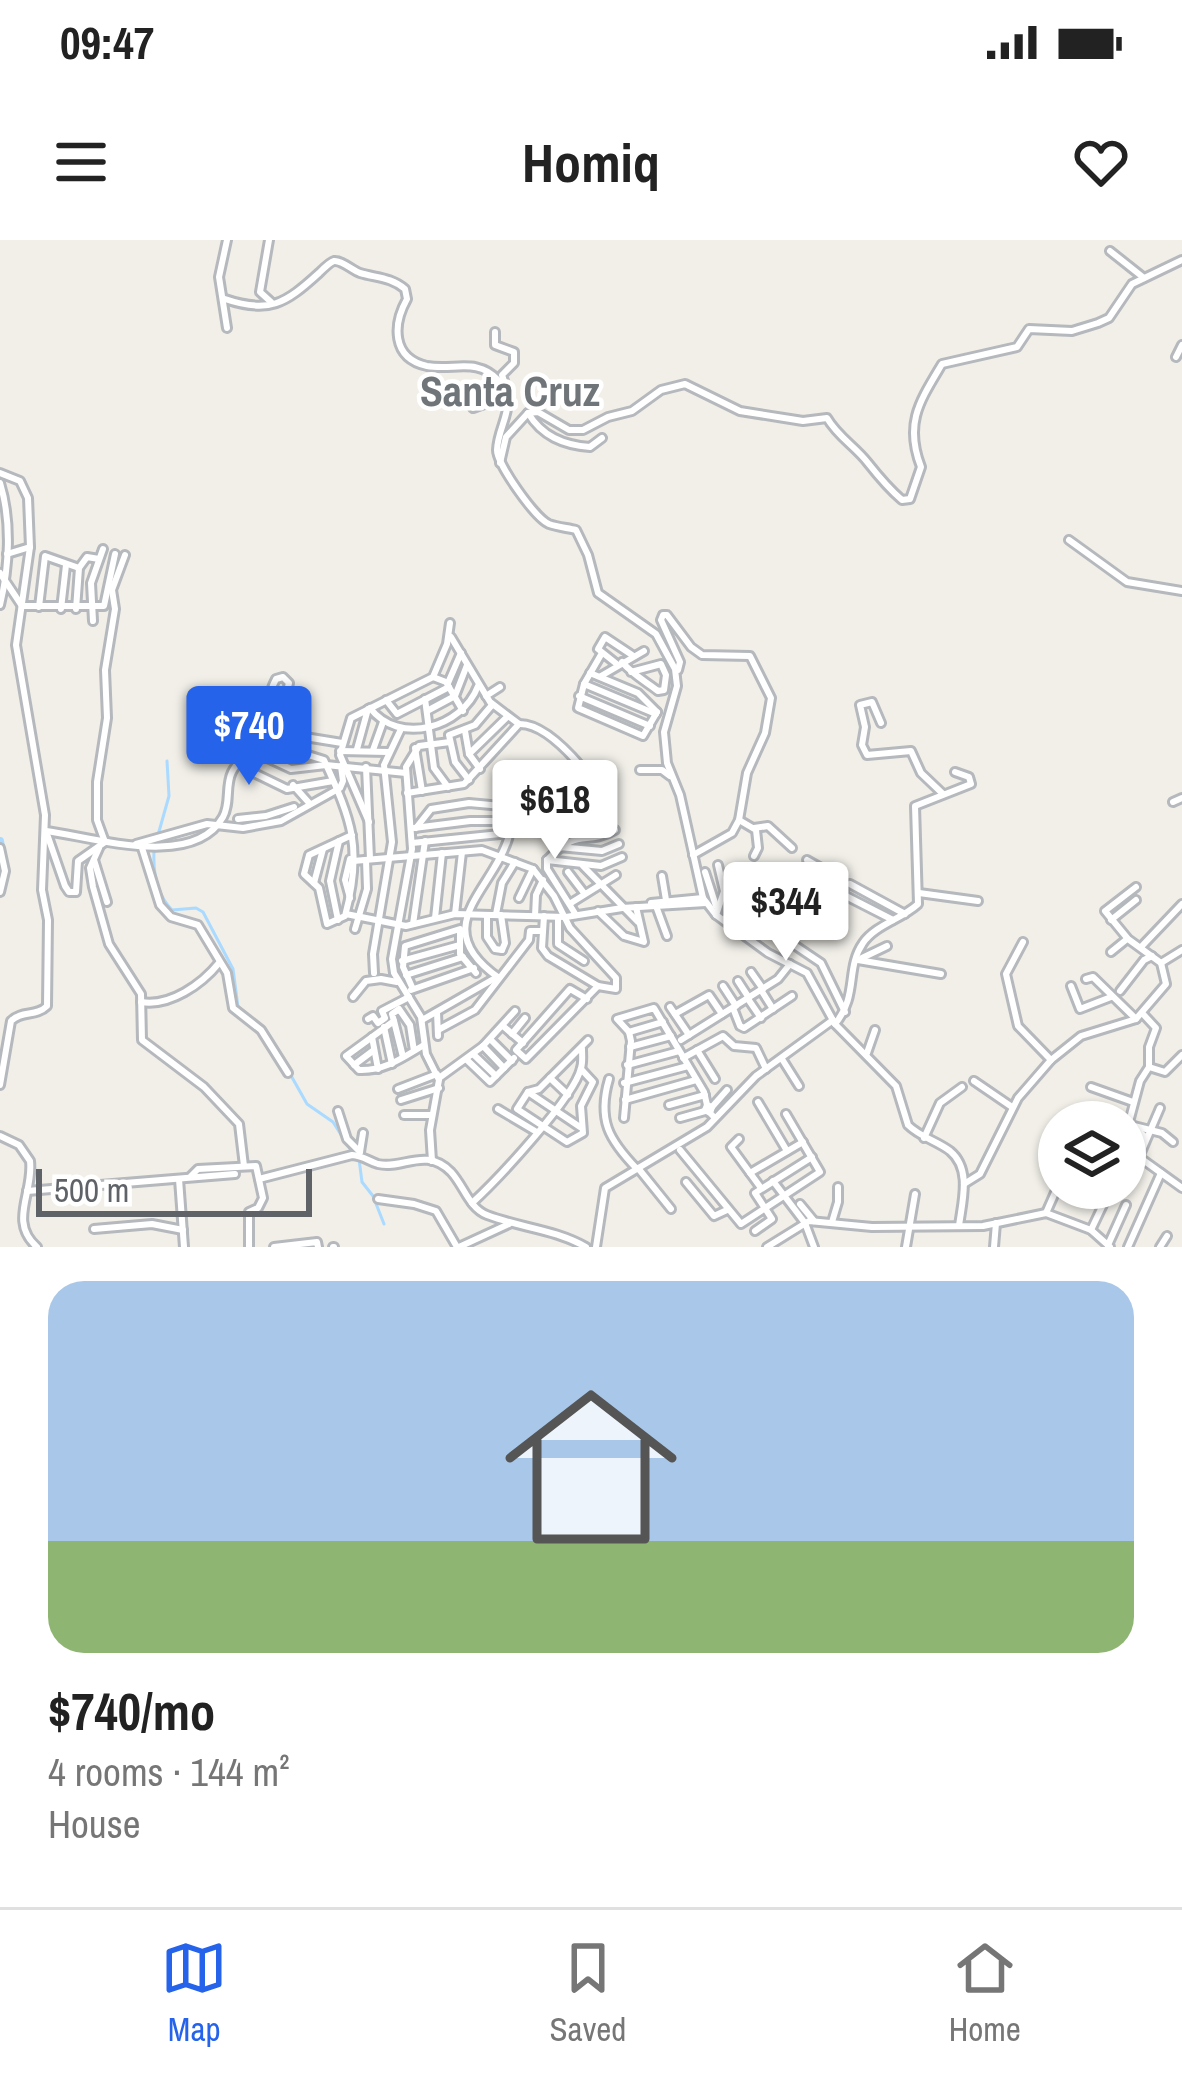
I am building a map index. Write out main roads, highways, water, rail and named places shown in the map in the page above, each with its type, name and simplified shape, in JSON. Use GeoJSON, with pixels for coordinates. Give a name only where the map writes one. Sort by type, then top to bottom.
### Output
{"type":"FeatureCollection","features":[{"type":"Feature","properties":{"kind":"waterway"},"geometry":{"type":"LineString","coordinates":[[158,835],[169,796],[167,761]]}},
{"type":"Feature","properties":{"kind":"waterway"},"geometry":{"type":"LineString","coordinates":[[0,841],[6,874]]}},
{"type":"Feature","properties":{"kind":"waterway"},"geometry":{"type":"LineString","coordinates":[[154,851],[155,875],[163,897],[172,910],[203,912],[233,969],[238,1007],[262,1028]]}},
{"type":"Feature","properties":{"kind":"waterway"},"geometry":{"type":"LineString","coordinates":[[289,1072],[307,1104],[333,1122],[352,1152]]}},
{"type":"Feature","properties":{"kind":"waterway"},"geometry":{"type":"LineString","coordinates":[[359,1159],[362,1182],[384,1224]]}},
{"type":"Feature","properties":{"kind":"district","name":"Santa Cruz"},"geometry":{"type":"Point","coordinates":[510,391]}}]}
